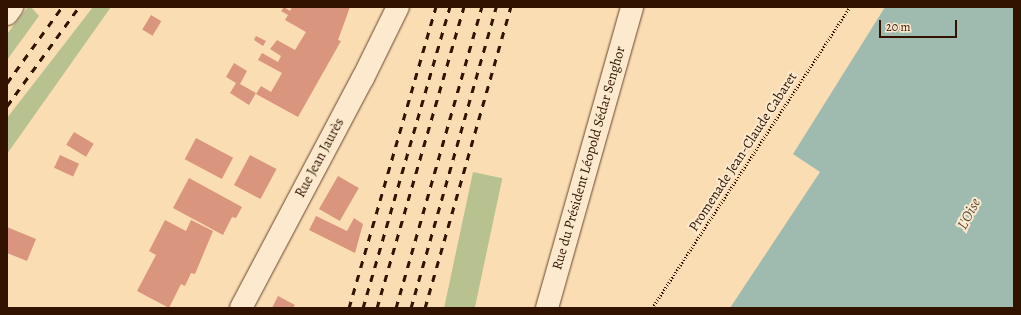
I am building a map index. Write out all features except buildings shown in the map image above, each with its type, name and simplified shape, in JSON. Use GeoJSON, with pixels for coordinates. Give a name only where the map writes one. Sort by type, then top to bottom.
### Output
{"type":"FeatureCollection","features":[{"type":"Feature","properties":{"kind":"street"},"geometry":{"type":"LineString","coordinates":[[7,14],[12,7]]}},
{"type":"Feature","properties":{"kind":"street","name":"Rue Jean Jaurès"},"geometry":{"type":"LineString","coordinates":[[241,308],[363,78],[398,7]]}},
{"type":"Feature","properties":{"kind":"street","name":"Rue du Président Léopold Sédar Senghor"},"geometry":{"type":"LineString","coordinates":[[547,308],[632,7]]}},
{"type":"Feature","properties":{"kind":"path","name":"Promenade Jean-Claude Cabaret"},"geometry":{"type":"LineString","coordinates":[[652,308],[850,7]]}},
{"type":"Feature","properties":{"kind":"green space"},"geometry":{"type":"Polygon","coordinates":[[[28,7],[31,7],[39,16],[7,60],[7,34],[28,7]]]}},
{"type":"Feature","properties":{"kind":"green space"},"geometry":{"type":"Polygon","coordinates":[[[93,7],[111,7],[7,154],[7,118],[93,7]]]}},
{"type":"Feature","properties":{"kind":"green space"},"geometry":{"type":"Polygon","coordinates":[[[473,172],[502,178],[475,308],[444,308],[473,172]]]}},
{"type":"Feature","properties":{"kind":"water","name":"L'Oise"},"geometry":{"type":"Polygon","coordinates":[[[885,7],[1014,7],[1014,308],[730,308],[820,172],[793,154],[885,7]]]}},
{"type":"Feature","properties":{"kind":"railway"},"geometry":{"type":"LineString","coordinates":[[7,83],[62,7]]}},
{"type":"Feature","properties":{"kind":"railway"},"geometry":{"type":"LineString","coordinates":[[7,106],[79,7]]}},
{"type":"Feature","properties":{"kind":"railway"},"geometry":{"type":"LineString","coordinates":[[349,308],[436,7]]}},
{"type":"Feature","properties":{"kind":"railway"},"geometry":{"type":"LineString","coordinates":[[363,308],[450,7]]}},
{"type":"Feature","properties":{"kind":"railway"},"geometry":{"type":"LineString","coordinates":[[377,308],[464,7]]}},
{"type":"Feature","properties":{"kind":"railway"},"geometry":{"type":"LineString","coordinates":[[396,308],[482,7]]}},
{"type":"Feature","properties":{"kind":"railway"},"geometry":{"type":"LineString","coordinates":[[411,308],[496,7]]}},
{"type":"Feature","properties":{"kind":"railway"},"geometry":{"type":"LineString","coordinates":[[425,308],[511,7]]}}]}
